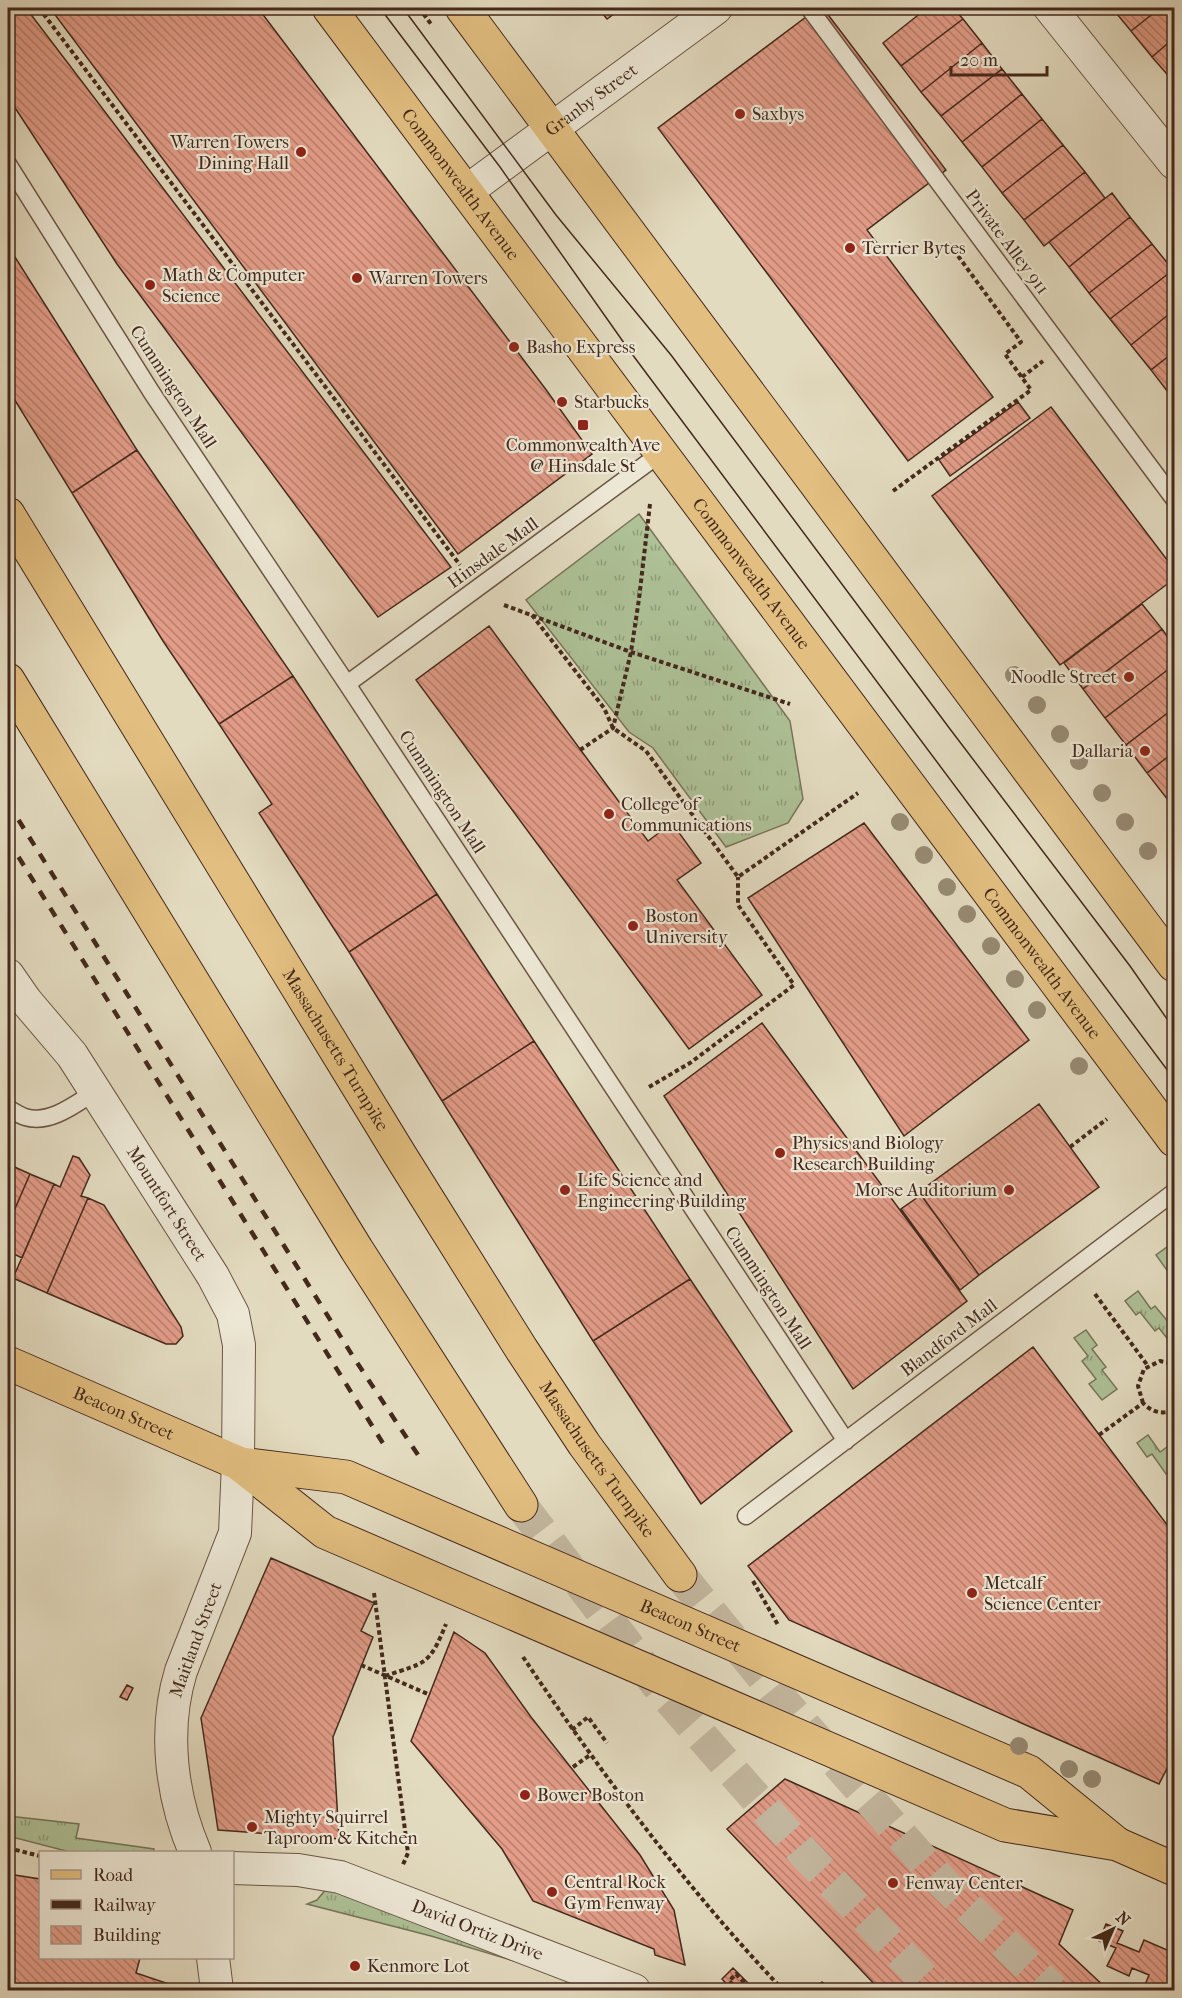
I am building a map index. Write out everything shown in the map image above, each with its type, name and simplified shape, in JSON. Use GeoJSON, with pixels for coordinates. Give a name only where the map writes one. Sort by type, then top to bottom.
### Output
{"type":"FeatureCollection","features":[{"type":"Feature","properties":{"kind":"main road","name":"Commonwealth Avenue"},"geometry":{"type":"LineString","coordinates":[[329,8],[1174,1140]]}},
{"type":"Feature","properties":{"kind":"main road"},"geometry":{"type":"LineString","coordinates":[[462,8],[1174,965]]}},
{"type":"Feature","properties":{"kind":"main road","name":"Massachusetts Turnpike"},"geometry":{"type":"LineString","coordinates":[[8,514],[406,1165],[522,1350],[584,1444],[680,1575]]}},
{"type":"Feature","properties":{"kind":"main road"},"geometry":{"type":"LineString","coordinates":[[8,680],[357,1250],[521,1505]]}},
{"type":"Feature","properties":{"kind":"main road","name":"Beacon Street"},"geometry":{"type":"LineString","coordinates":[[8,1363],[238,1463],[325,1532],[1005,1825],[1117,1844],[1174,1869]]}},
{"type":"Feature","properties":{"kind":"main road","name":"Beacon Street"},"geometry":{"type":"LineString","coordinates":[[238,1463],[346,1477],[1029,1772],[1117,1844]]}},
{"type":"Feature","properties":{"kind":"street","name":"Granby Street"},"geometry":{"type":"LineString","coordinates":[[467,191],[716,8]]}},
{"type":"Feature","properties":{"kind":"street"},"geometry":{"type":"LineString","coordinates":[[1050,8],[1174,163]]}},
{"type":"Feature","properties":{"kind":"street","name":"Mountfort Street"},"geometry":{"type":"LineString","coordinates":[[8,975],[26,1001],[72,1055],[96,1091],[213,1276],[233,1314],[239,1345],[238,1463]]}},
{"type":"Feature","properties":{"kind":"street","name":"Maitland Street"},"geometry":{"type":"LineString","coordinates":[[195,1851],[179,1808],[170,1730],[172,1703],[181,1671],[235,1533],[238,1463]]}},
{"type":"Feature","properties":{"kind":"street","name":"David Ortiz Drive"},"geometry":{"type":"LineString","coordinates":[[234,1868],[321,1872],[357,1882],[634,1990]]}},
{"type":"Feature","properties":{"kind":"street"},"geometry":{"type":"LineString","coordinates":[[234,1883],[270,1890],[301,1890],[315,1886],[320,1879],[321,1872]]}},
{"type":"Feature","properties":{"kind":"street"},"geometry":{"type":"LineString","coordinates":[[213,1959],[217,1990]]}},
{"type":"Feature","properties":{"kind":"lane","name":"Private Alley 911"},"geometry":{"type":"LineString","coordinates":[[809,8],[1174,499]]}},
{"type":"Feature","properties":{"kind":"lane","name":"Cummington Mall"},"geometry":{"type":"LineString","coordinates":[[8,164],[152,393],[347,684],[846,1441]]}},
{"type":"Feature","properties":{"kind":"lane","name":"Hinsdale Mall"},"geometry":{"type":"LineString","coordinates":[[347,684],[662,453]]}},
{"type":"Feature","properties":{"kind":"lane"},"geometry":{"type":"LineString","coordinates":[[8,1108],[27,1118],[42,1118],[63,1112],[96,1091]]}},
{"type":"Feature","properties":{"kind":"lane","name":"Blandford Mall"},"geometry":{"type":"LineString","coordinates":[[746,1516],[1174,1192]]}},
{"type":"Feature","properties":{"kind":"path"},"geometry":{"type":"LineString","coordinates":[[39,8],[460,565]]}},
{"type":"Feature","properties":{"kind":"path"},"geometry":{"type":"LineString","coordinates":[[893,491],[1031,390],[1005,354],[1021,342],[950,245],[973,228]]}},
{"type":"Feature","properties":{"kind":"path"},"geometry":{"type":"LineString","coordinates":[[1022,376],[1050,355]]}},
{"type":"Feature","properties":{"kind":"path"},"geometry":{"type":"LineString","coordinates":[[580,750],[614,729],[631,652],[650,504]]}},
{"type":"Feature","properties":{"kind":"path"},"geometry":{"type":"LineString","coordinates":[[504,605],[631,652],[790,704]]}},
{"type":"Feature","properties":{"kind":"path"},"geometry":{"type":"LineString","coordinates":[[532,615],[604,708],[614,729],[646,751],[738,877],[738,905],[794,985],[690,1063],[649,1087]]}},
{"type":"Feature","properties":{"kind":"path"},"geometry":{"type":"LineString","coordinates":[[738,877],[858,793]]}},
{"type":"Feature","properties":{"kind":"path"},"geometry":{"type":"LineString","coordinates":[[1070,1148],[1107,1119]]}},
{"type":"Feature","properties":{"kind":"path"},"geometry":{"type":"LineString","coordinates":[[1095,1294],[1148,1366]]}},
{"type":"Feature","properties":{"kind":"path"},"geometry":{"type":"LineString","coordinates":[[1174,1364],[1160,1361],[1148,1366],[1140,1377],[1138,1386],[1143,1403],[1163,1413],[1174,1410]]}},
{"type":"Feature","properties":{"kind":"path"},"geometry":{"type":"LineString","coordinates":[[1099,1436],[1143,1403]]}},
{"type":"Feature","properties":{"kind":"path"},"geometry":{"type":"LineString","coordinates":[[753,1581],[778,1625]]}},
{"type":"Feature","properties":{"kind":"path"},"geometry":{"type":"LineString","coordinates":[[374,1593],[408,1852]]}},
{"type":"Feature","properties":{"kind":"path"},"geometry":{"type":"LineString","coordinates":[[385,1676],[425,1661],[431,1656],[446,1624]]}},
{"type":"Feature","properties":{"kind":"path"},"geometry":{"type":"LineString","coordinates":[[523,1658],[590,1755],[715,1916],[783,1990]]}},
{"type":"Feature","properties":{"kind":"path"},"geometry":{"type":"LineString","coordinates":[[361,1665],[430,1695]]}},
{"type":"Feature","properties":{"kind":"path"},"geometry":{"type":"LineString","coordinates":[[572,1730],[588,1717],[607,1743]]}},
{"type":"Feature","properties":{"kind":"path"},"geometry":{"type":"LineString","coordinates":[[573,1767],[590,1755]]}},
{"type":"Feature","properties":{"kind":"path"},"geometry":{"type":"LineString","coordinates":[[8,1848],[39,1856]]}},
{"type":"Feature","properties":{"kind":"path"},"geometry":{"type":"LineString","coordinates":[[738,1990],[729,1981],[736,1974],[752,1990]]}},
{"type":"Feature","properties":{"kind":"green space"},"geometry":{"type":"Polygon","coordinates":[[[639,514],[790,721],[803,799],[788,823],[726,847],[653,748],[629,732],[526,600],[639,514]]]}},
{"type":"Feature","properties":{"kind":"green space"},"geometry":{"type":"Polygon","coordinates":[[[1174,1242],[1174,1280],[1156,1255],[1174,1242]]]}},
{"type":"Feature","properties":{"kind":"green space"},"geometry":{"type":"Polygon","coordinates":[[[1138,1291],[1151,1309],[1155,1306],[1170,1324],[1174,1322],[1174,1347],[1159,1328],[1155,1331],[1140,1312],[1136,1315],[1125,1301],[1138,1291]]]}},
{"type":"Feature","properties":{"kind":"green space"},"geometry":{"type":"Polygon","coordinates":[[[1086,1330],[1097,1345],[1092,1349],[1106,1367],[1102,1370],[1117,1389],[1102,1400],[1089,1384],[1096,1379],[1082,1361],[1088,1356],[1074,1338],[1086,1330]]]}},
{"type":"Feature","properties":{"kind":"green space"},"geometry":{"type":"Polygon","coordinates":[[[1148,1435],[1160,1452],[1167,1447],[1174,1457],[1174,1475],[1171,1470],[1166,1474],[1152,1454],[1147,1457],[1137,1443],[1148,1435]]]}},
{"type":"Feature","properties":{"kind":"green space"},"geometry":{"type":"Polygon","coordinates":[[[8,1816],[79,1824],[76,1838],[154,1849],[154,1851],[66,1851],[8,1836],[8,1816]]]}},
{"type":"Feature","properties":{"kind":"green space"},"geometry":{"type":"Polygon","coordinates":[[[327,1888],[514,1961],[431,1936],[307,1904],[317,1900],[327,1888]]]}},
{"type":"Feature","properties":{"kind":"building"},"geometry":{"type":"Polygon","coordinates":[[[8,8],[26,8],[451,567],[378,617],[117,264],[8,97],[8,8]]]}},
{"type":"Feature","properties":{"kind":"building","name":"Warren Towers"},"geometry":{"type":"Polygon","coordinates":[[[50,8],[258,8],[592,454],[458,554],[50,8]]]}},
{"type":"Feature","properties":{"kind":"building"},"geometry":{"type":"Polygon","coordinates":[[[598,8],[622,8],[607,19],[598,8]]]}},
{"type":"Feature","properties":{"kind":"building"},"geometry":{"type":"Polygon","coordinates":[[[818,8],[823,8],[946,170],[867,230],[993,397],[908,461],[658,128],[818,8]]]}},
{"type":"Feature","properties":{"kind":"building"},"geometry":{"type":"Polygon","coordinates":[[[927,8],[953,8],[963,19],[901,66],[883,43],[927,8]]]}},
{"type":"Feature","properties":{"kind":"building"},"geometry":{"type":"Polygon","coordinates":[[[1112,8],[1160,8],[1131,31],[1112,8]]]}},
{"type":"Feature","properties":{"kind":"building"},"geometry":{"type":"Polygon","coordinates":[[[1160,8],[1174,8],[1174,38],[1152,57],[1131,31],[1160,8]]]}},
{"type":"Feature","properties":{"kind":"building"},"geometry":{"type":"Polygon","coordinates":[[[963,19],[982,43],[921,92],[901,66],[963,19]]]}},
{"type":"Feature","properties":{"kind":"building"},"geometry":{"type":"Polygon","coordinates":[[[1174,38],[1174,80],[1173,81],[1152,57],[1174,38]]]}},
{"type":"Feature","properties":{"kind":"building"},"geometry":{"type":"Polygon","coordinates":[[[982,43],[1002,69],[941,116],[921,92],[982,43]]]}},
{"type":"Feature","properties":{"kind":"building"},"geometry":{"type":"Polygon","coordinates":[[[1002,69],[1022,94],[962,142],[941,116],[1002,69]]]}},
{"type":"Feature","properties":{"kind":"building"},"geometry":{"type":"Polygon","coordinates":[[[1022,94],[1042,119],[982,167],[962,142],[1022,94]]]}},
{"type":"Feature","properties":{"kind":"building"},"geometry":{"type":"Polygon","coordinates":[[[1042,119],[1063,145],[1002,193],[982,167],[1042,119]]]}},
{"type":"Feature","properties":{"kind":"building"},"geometry":{"type":"Polygon","coordinates":[[[1063,145],[1085,172],[1024,220],[1002,193],[1063,145]]]}},
{"type":"Feature","properties":{"kind":"building"},"geometry":{"type":"Polygon","coordinates":[[[1085,172],[1105,198],[1044,246],[1024,220],[1085,172]]]}},
{"type":"Feature","properties":{"kind":"building"},"geometry":{"type":"Polygon","coordinates":[[[1112,193],[1130,217],[1069,267],[1049,242],[1112,193]]]}},
{"type":"Feature","properties":{"kind":"building"},"geometry":{"type":"Polygon","coordinates":[[[1130,217],[1152,244],[1089,293],[1069,267],[1130,217]]]}},
{"type":"Feature","properties":{"kind":"building"},"geometry":{"type":"Polygon","coordinates":[[[1152,244],[1173,270],[1110,319],[1089,293],[1152,244]]]}},
{"type":"Feature","properties":{"kind":"building"},"geometry":{"type":"Polygon","coordinates":[[[8,246],[137,450],[72,493],[8,389],[8,246]]]}},
{"type":"Feature","properties":{"kind":"building"},"geometry":{"type":"Polygon","coordinates":[[[1173,270],[1174,310],[1131,345],[1110,319],[1173,270]]]}},
{"type":"Feature","properties":{"kind":"building"},"geometry":{"type":"Polygon","coordinates":[[[1174,310],[1174,352],[1151,370],[1131,345],[1174,310]]]}},
{"type":"Feature","properties":{"kind":"building"},"geometry":{"type":"Polygon","coordinates":[[[1174,352],[1174,394],[1171,396],[1151,370],[1174,352]]]}},
{"type":"Feature","properties":{"kind":"building"},"geometry":{"type":"Polygon","coordinates":[[[1018,402],[1030,418],[950,476],[939,460],[1018,402]]]}},
{"type":"Feature","properties":{"kind":"building"},"geometry":{"type":"Polygon","coordinates":[[[1051,407],[1174,569],[1174,579],[1060,665],[932,496],[1051,407]]]}},
{"type":"Feature","properties":{"kind":"building"},"geometry":{"type":"Polygon","coordinates":[[[137,450],[293,676],[219,724],[163,641],[72,493],[137,450]]]}},
{"type":"Feature","properties":{"kind":"building"},"geometry":{"type":"Polygon","coordinates":[[[1142,604],[1162,629],[1083,689],[1064,663],[1142,604]]]}},
{"type":"Feature","properties":{"kind":"building"},"geometry":{"type":"Polygon","coordinates":[[[489,626],[648,841],[672,823],[701,863],[677,880],[762,995],[689,1049],[416,680],[489,626]]]}},
{"type":"Feature","properties":{"kind":"building","name":"Noodle Street"},"geometry":{"type":"Polygon","coordinates":[[[1162,629],[1174,646],[1174,665],[1105,718],[1083,689],[1162,629]]]}},
{"type":"Feature","properties":{"kind":"building"},"geometry":{"type":"Polygon","coordinates":[[[1174,665],[1174,708],[1126,745],[1105,718],[1174,665]]]}},
{"type":"Feature","properties":{"kind":"building"},"geometry":{"type":"Polygon","coordinates":[[[293,676],[437,894],[349,952],[259,813],[272,804],[219,724],[293,676]]]}},
{"type":"Feature","properties":{"kind":"building"},"geometry":{"type":"Polygon","coordinates":[[[1174,708],[1174,752],[1147,773],[1126,745],[1174,708]]]}},
{"type":"Feature","properties":{"kind":"building"},"geometry":{"type":"Polygon","coordinates":[[[1174,752],[1174,796],[1168,800],[1147,773],[1174,752]]]}},
{"type":"Feature","properties":{"kind":"building"},"geometry":{"type":"Polygon","coordinates":[[[864,823],[1029,1040],[904,1136],[748,898],[864,823]]]}},
{"type":"Feature","properties":{"kind":"building"},"geometry":{"type":"Polygon","coordinates":[[[437,894],[534,1041],[442,1101],[349,952],[437,894]]]}},
{"type":"Feature","properties":{"kind":"building","name":"Physics and Biology Research Building"},"geometry":{"type":"Polygon","coordinates":[[[762,1023],[967,1301],[853,1389],[664,1096],[762,1023]]]}},
{"type":"Feature","properties":{"kind":"building","name":"Life Science and Engineering Building"},"geometry":{"type":"Polygon","coordinates":[[[534,1041],[690,1279],[593,1341],[442,1101],[534,1041]]]}},
{"type":"Feature","properties":{"kind":"building","name":"Morse Auditorium"},"geometry":{"type":"Polygon","coordinates":[[[1039,1104],[1099,1187],[979,1275],[919,1192],[1039,1104]]]}},
{"type":"Feature","properties":{"kind":"building"},"geometry":{"type":"Polygon","coordinates":[[[73,1156],[79,1158],[90,1175],[81,1196],[88,1198],[47,1293],[13,1278],[54,1184],[60,1187],[73,1156]]]}},
{"type":"Feature","properties":{"kind":"building"},"geometry":{"type":"Polygon","coordinates":[[[8,1164],[30,1174],[8,1225],[8,1164]]]}},
{"type":"Feature","properties":{"kind":"building"},"geometry":{"type":"Polygon","coordinates":[[[30,1174],[54,1184],[22,1258],[8,1251],[8,1225],[30,1174]]]}},
{"type":"Feature","properties":{"kind":"building"},"geometry":{"type":"Polygon","coordinates":[[[921,1195],[979,1275],[960,1290],[901,1209],[921,1195]]]}},
{"type":"Feature","properties":{"kind":"building"},"geometry":{"type":"Polygon","coordinates":[[[88,1198],[104,1205],[181,1327],[183,1336],[176,1344],[166,1344],[47,1293],[88,1198]]]}},
{"type":"Feature","properties":{"kind":"building"},"geometry":{"type":"Polygon","coordinates":[[[690,1279],[792,1431],[701,1504],[593,1341],[690,1279]]]}},
{"type":"Feature","properties":{"kind":"building","name":"Metcalf Science Center"},"geometry":{"type":"Polygon","coordinates":[[[1033,1347],[1174,1534],[1174,1755],[1159,1784],[789,1620],[748,1566],[1033,1347]]]}},
{"type":"Feature","properties":{"kind":"building"},"geometry":{"type":"Polygon","coordinates":[[[271,1558],[374,1603],[361,1631],[373,1637],[333,1737],[339,1839],[218,1830],[201,1718],[271,1558]]]}},
{"type":"Feature","properties":{"kind":"building","name":"Bower Boston"},"geometry":{"type":"Polygon","coordinates":[[[454,1632],[485,1653],[531,1717],[640,1855],[674,1910],[685,1965],[655,1955],[654,1949],[533,1901],[502,1849],[411,1741],[454,1632]]]}},
{"type":"Feature","properties":{"kind":"building"},"geometry":{"type":"Polygon","coordinates":[[[127,1685],[133,1688],[127,1700],[120,1697],[127,1685]]]}},
{"type":"Feature","properties":{"kind":"building","name":"Fenway Center"},"geometry":{"type":"Polygon","coordinates":[[[785,1779],[1073,1910],[1059,1944],[1108,1990],[880,1990],[727,1829],[785,1779]]]}},
{"type":"Feature","properties":{"kind":"building"},"geometry":{"type":"Polygon","coordinates":[[[8,1874],[39,1879],[39,1959],[140,1959],[136,1973],[169,1984],[170,1990],[8,1990],[8,1874]]]}},
{"type":"Feature","properties":{"kind":"building"},"geometry":{"type":"Polygon","coordinates":[[[1106,1924],[1123,1931],[1117,1943],[1139,1952],[1144,1940],[1174,1953],[1174,1990],[1143,1990],[1149,1975],[1132,1968],[1129,1976],[1107,1966],[1116,1948],[1099,1941],[1106,1924]]]}},
{"type":"Feature","properties":{"kind":"building"},"geometry":{"type":"Polygon","coordinates":[[[733,1968],[755,1990],[732,1990],[722,1979],[733,1968]]]}},
{"type":"Feature","properties":{"kind":"building"},"geometry":{"type":"Polygon","coordinates":[[[822,1982],[832,1990],[814,1990],[822,1982]]]}},
{"type":"Feature","properties":{"kind":"tunnel"},"geometry":{"type":"LineString","coordinates":[[521,1505],[662,1691],[804,1853],[935,1990]]}},
{"type":"Feature","properties":{"kind":"tunnel"},"geometry":{"type":"LineString","coordinates":[[680,1575],[780,1698],[943,1883],[1053,1990]]}},
{"type":"Feature","properties":{"kind":"tram line"},"geometry":{"type":"LineString","coordinates":[[380,8],[500,167],[629,350],[1174,1079]]}},
{"type":"Feature","properties":{"kind":"tram line"},"geometry":{"type":"LineString","coordinates":[[403,8],[556,215],[671,355],[1130,966],[1174,1029]]}},
{"type":"Feature","properties":{"kind":"railway"},"geometry":{"type":"LineString","coordinates":[[8,803],[354,1358],[422,1461]]}},
{"type":"Feature","properties":{"kind":"railway"},"geometry":{"type":"LineString","coordinates":[[8,840],[384,1445]]}},
{"type":"Feature","properties":{"kind":"place","name":"Saxbys"},"geometry":{"type":"Point","coordinates":[740,114]}},
{"type":"Feature","properties":{"kind":"place","name":"Warren Towers Dining Hall"},"geometry":{"type":"Point","coordinates":[301,152]}},
{"type":"Feature","properties":{"kind":"place","name":"Terrier Bytes"},"geometry":{"type":"Point","coordinates":[850,248]}},
{"type":"Feature","properties":{"kind":"place","name":"Warren Towers"},"geometry":{"type":"Point","coordinates":[357,278]}},
{"type":"Feature","properties":{"kind":"place","name":"Math & Computer Science"},"geometry":{"type":"Point","coordinates":[150,285]}},
{"type":"Feature","properties":{"kind":"place","name":"Basho Express"},"geometry":{"type":"Point","coordinates":[514,347]}},
{"type":"Feature","properties":{"kind":"place","name":"Starbucks"},"geometry":{"type":"Point","coordinates":[562,402]}},
{"type":"Feature","properties":{"kind":"place","name":"Commonwealth Ave @ Hinsdale St"},"geometry":{"type":"Point","coordinates":[583,425]}},
{"type":"Feature","properties":{"kind":"place","name":"Noodle Street"},"geometry":{"type":"Point","coordinates":[1129,677]}},
{"type":"Feature","properties":{"kind":"place","name":"Dallaria"},"geometry":{"type":"Point","coordinates":[1145,751]}},
{"type":"Feature","properties":{"kind":"place","name":"College of Communications"},"geometry":{"type":"Point","coordinates":[609,814]}},
{"type":"Feature","properties":{"kind":"place","name":"Boston University"},"geometry":{"type":"Point","coordinates":[633,926]}},
{"type":"Feature","properties":{"kind":"place","name":"Physics and Biology Research Building"},"geometry":{"type":"Point","coordinates":[780,1153]}},
{"type":"Feature","properties":{"kind":"place","name":"Life Science and Engineering Building"},"geometry":{"type":"Point","coordinates":[565,1190]}},
{"type":"Feature","properties":{"kind":"place","name":"Morse Auditorium"},"geometry":{"type":"Point","coordinates":[1009,1190]}},
{"type":"Feature","properties":{"kind":"place","name":"Metcalf Science Center"},"geometry":{"type":"Point","coordinates":[972,1593]}},
{"type":"Feature","properties":{"kind":"place","name":"Bower Boston"},"geometry":{"type":"Point","coordinates":[525,1795]}},
{"type":"Feature","properties":{"kind":"place","name":"Mighty Squirrel Taproom & Kitchen"},"geometry":{"type":"Point","coordinates":[252,1827]}},
{"type":"Feature","properties":{"kind":"place","name":"Fenway Center"},"geometry":{"type":"Point","coordinates":[893,1883]}},
{"type":"Feature","properties":{"kind":"place","name":"Central Rock Gym Fenway"},"geometry":{"type":"Point","coordinates":[552,1892]}},
{"type":"Feature","properties":{"kind":"place","name":"Kenmore Lot"},"geometry":{"type":"Point","coordinates":[355,1966]}}]}
